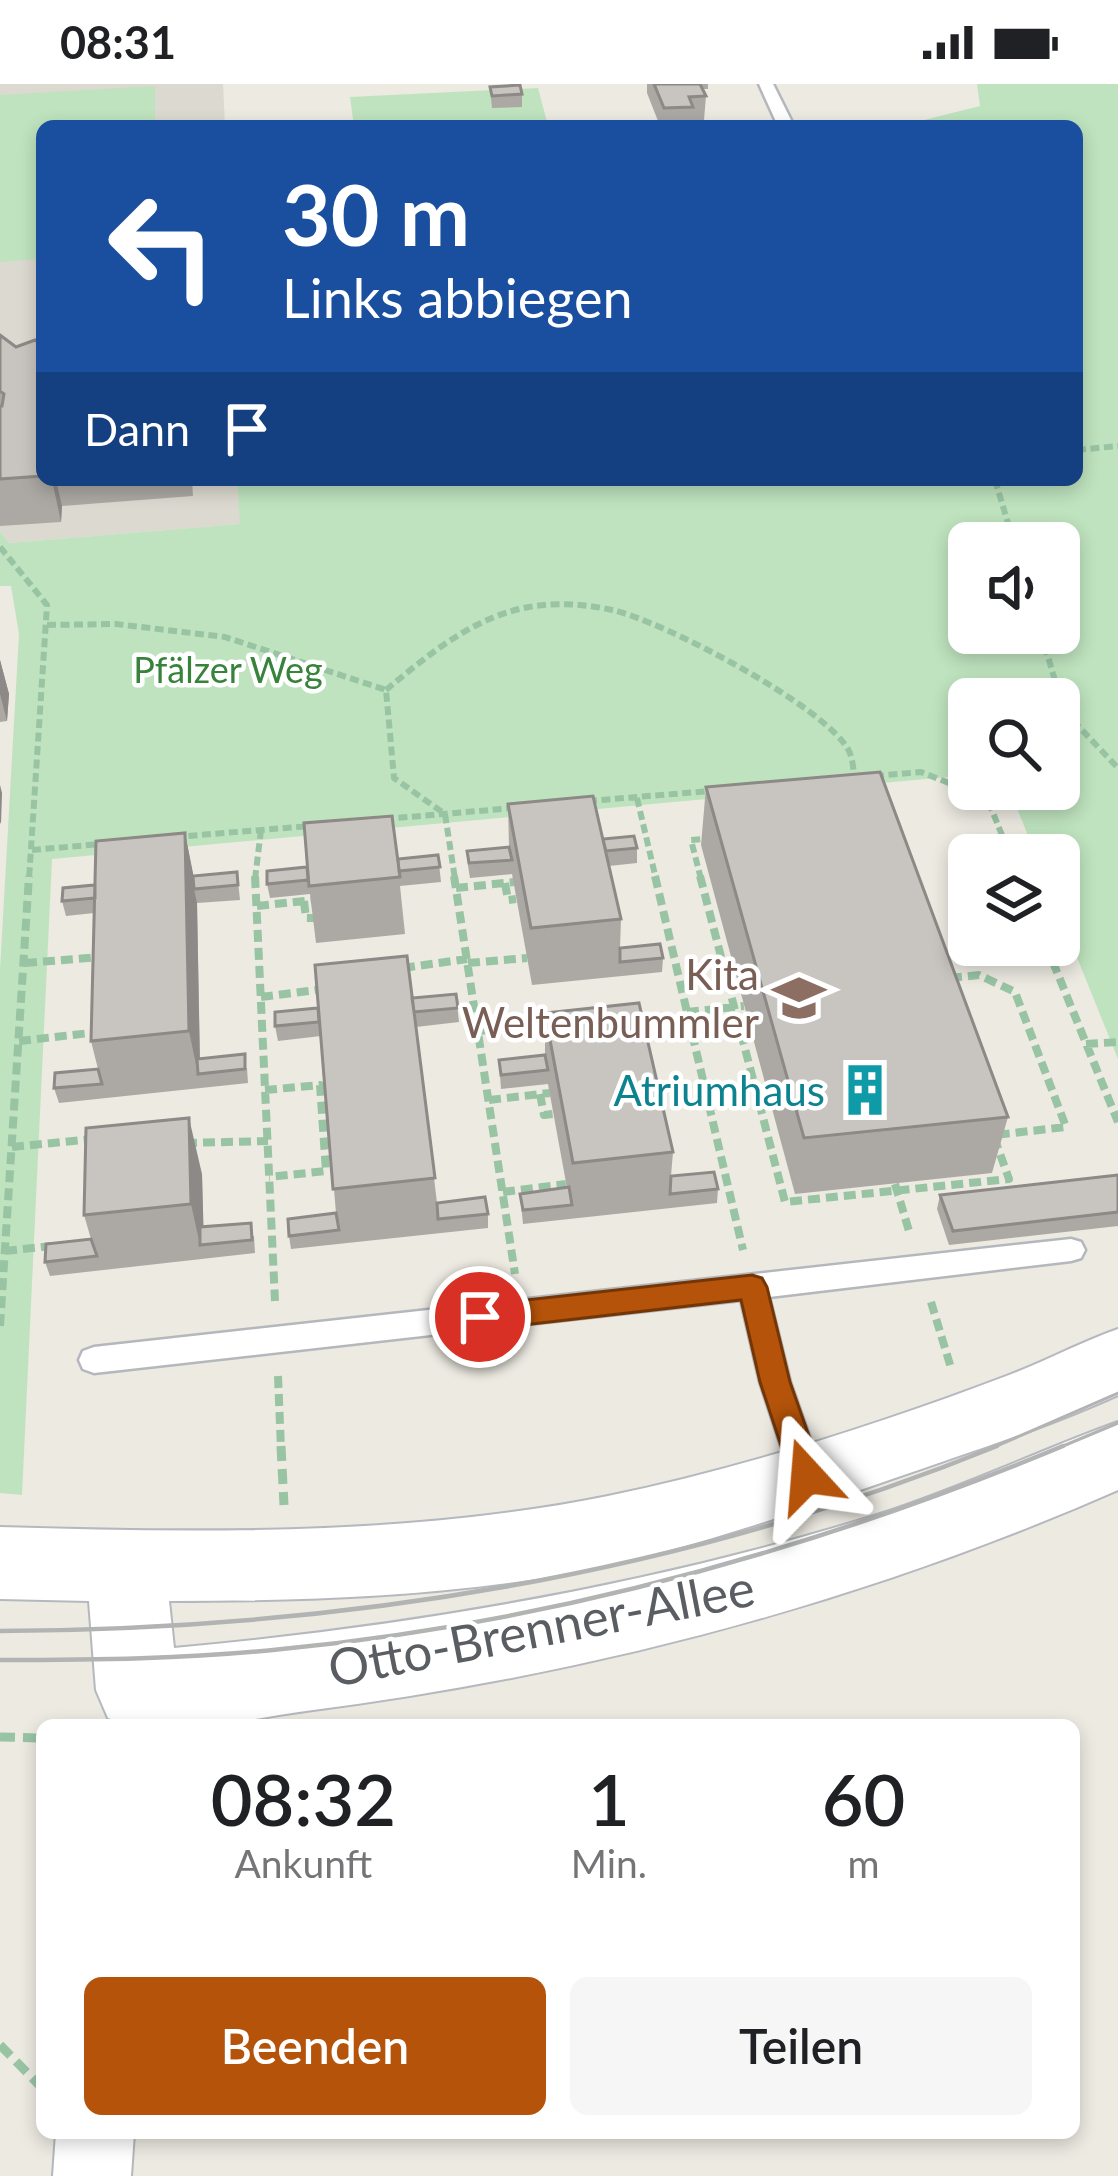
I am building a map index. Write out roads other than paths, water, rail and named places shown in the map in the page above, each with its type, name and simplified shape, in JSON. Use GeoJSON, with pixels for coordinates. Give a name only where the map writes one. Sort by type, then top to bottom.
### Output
{"type":"FeatureCollection","features":[{"type":"Feature","properties":{"kind":"street","name":"Otto-Brenner-Allee"},"geometry":{"type":"LineString","coordinates":[[0,1563],[126,1568],[512,1546],[699,1508],[807,1476],[968,1422],[1118,1360]]}},
{"type":"Feature","properties":{"kind":"street","name":"Otto-Brenner-Allee"},"geometry":{"type":"LineString","coordinates":[[126,1568],[134,1707],[253,1681],[554,1634],[779,1582],[1038,1492],[1118,1455]]}},
{"type":"Feature","properties":{"kind":"street"},"geometry":{"type":"LineString","coordinates":[[92,2176],[95,2139]]}},
{"type":"Feature","properties":{"kind":"lane"},"geometry":{"type":"LineString","coordinates":[[766,84],[784,120]]}},
{"type":"Feature","properties":{"kind":"lane"},"geometry":{"type":"LineString","coordinates":[[94,1360],[1071,1250]]}},
{"type":"Feature","properties":{"kind":"lane"},"geometry":{"type":"LineString","coordinates":[[752,1287],[775,1382],[807,1476]]}},
{"type":"Feature","properties":{"kind":"tram line"},"geometry":{"type":"LineString","coordinates":[[996,1446],[1118,1393]]}},
{"type":"Feature","properties":{"kind":"tram line"},"geometry":{"type":"LineString","coordinates":[[1056,1449],[1118,1423]]}},
{"type":"Feature","properties":{"kind":"tram line"},"geometry":{"type":"LineString","coordinates":[[0,1631],[255,1619],[508,1586],[756,1529],[996,1446]]}},
{"type":"Feature","properties":{"kind":"tram line"},"geometry":{"type":"LineString","coordinates":[[990,1449],[996,1446]]}},
{"type":"Feature","properties":{"kind":"tram line"},"geometry":{"type":"LineString","coordinates":[[0,1660],[247,1652],[482,1621],[581,1601],[778,1549],[1063,1446]]}},
{"type":"Feature","properties":{"kind":"place","name":"Kita Weltenbummler"},"geometry":{"type":"Point","coordinates":[799,998]}},
{"type":"Feature","properties":{"kind":"place","name":"Atriumhaus"},"geometry":{"type":"Point","coordinates":[865,1090]}},
{"type":"Feature","properties":{"kind":"park label","name":"Pfälzer Weg"},"geometry":{"type":"Point","coordinates":[228,669]}}]}
